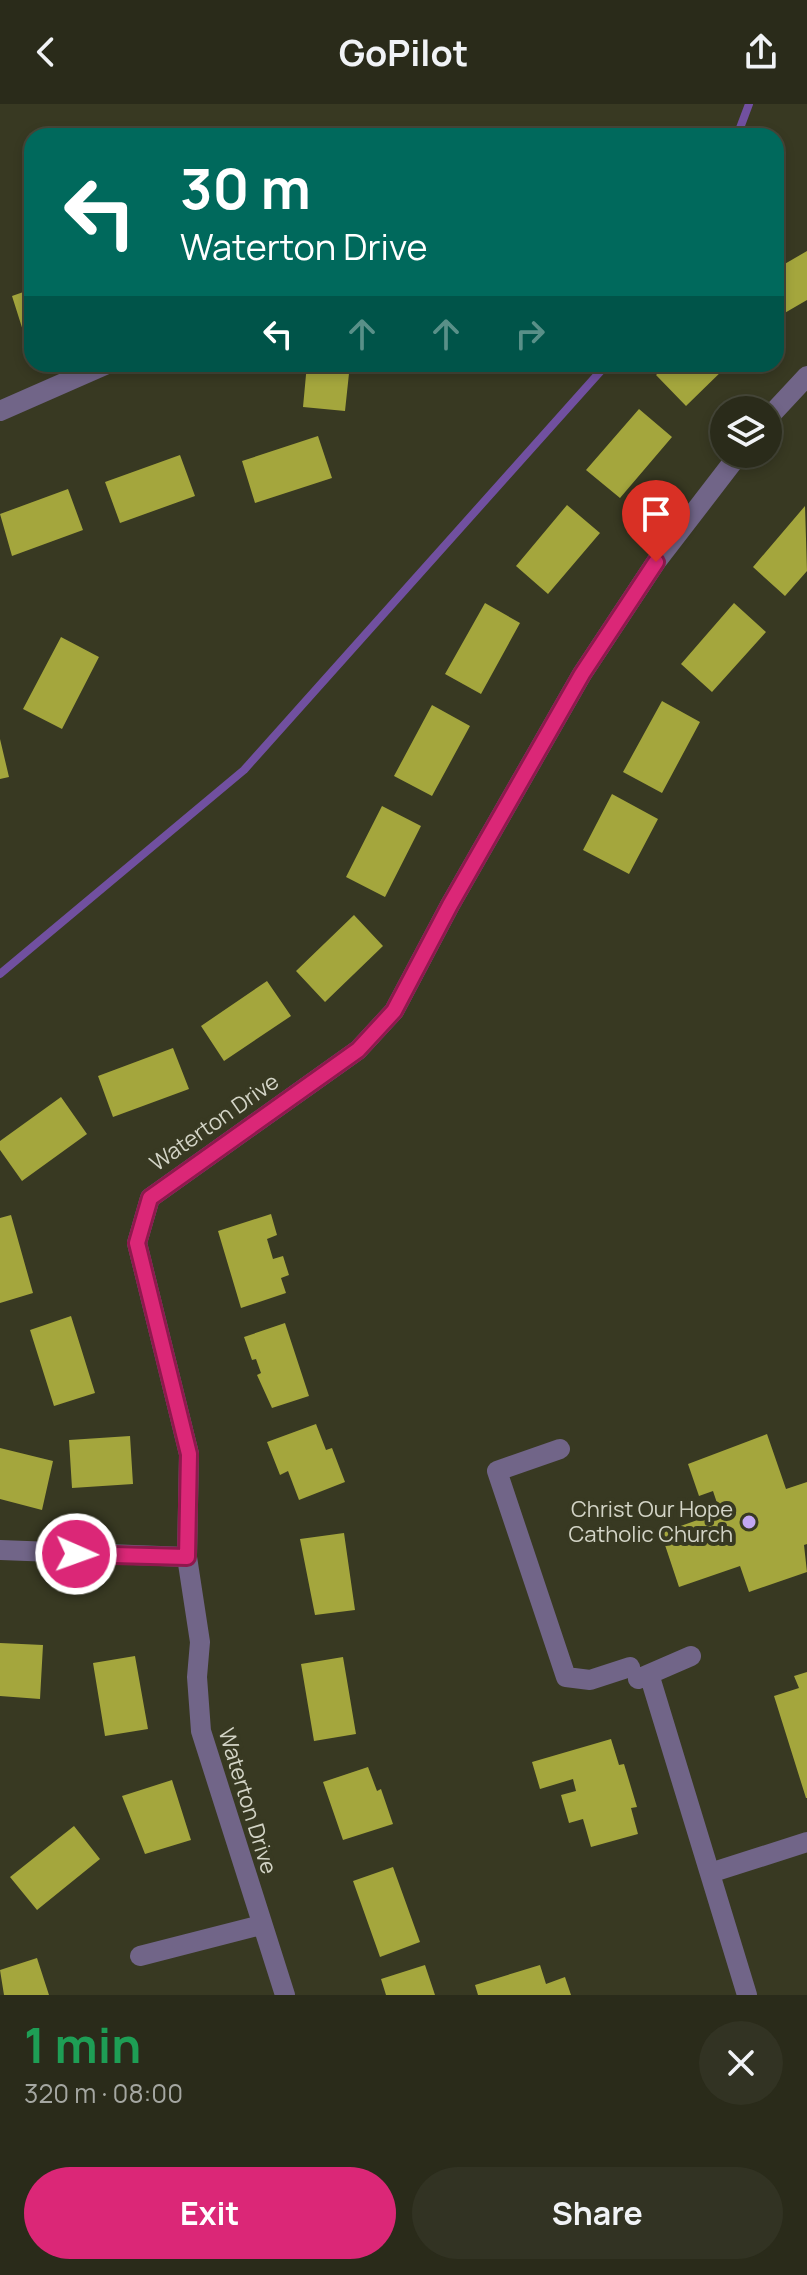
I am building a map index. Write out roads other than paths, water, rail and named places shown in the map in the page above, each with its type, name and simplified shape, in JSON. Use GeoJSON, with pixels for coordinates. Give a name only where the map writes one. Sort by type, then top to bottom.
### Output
{"type":"FeatureCollection","features":[{"type":"Feature","properties":{"kind":"street"},"geometry":{"type":"LineString","coordinates":[[0,411],[89,372]]}},
{"type":"Feature","properties":{"kind":"street"},"geometry":{"type":"LineString","coordinates":[[782,403],[807,376]]}},
{"type":"Feature","properties":{"kind":"street","name":"Waterton Drive"},"geometry":{"type":"LineString","coordinates":[[285,1995],[201,1731],[197,1677],[200,1642],[187,1557],[189,1454],[137,1243],[150,1198],[358,1050],[394,1011],[450,905],[582,674],[656,562],[728,468]]}},
{"type":"Feature","properties":{"kind":"street"},"geometry":{"type":"LineString","coordinates":[[560,1449],[497,1471],[566,1677],[590,1680],[638,1674],[691,1656]]}},
{"type":"Feature","properties":{"kind":"street"},"geometry":{"type":"LineString","coordinates":[[0,1550],[187,1557]]}},
{"type":"Feature","properties":{"kind":"street"},"geometry":{"type":"LineString","coordinates":[[638,1674],[710,1873],[747,1995]]}},
{"type":"Feature","properties":{"kind":"street"},"geometry":{"type":"LineString","coordinates":[[710,1873],[807,1842]]}},
{"type":"Feature","properties":{"kind":"street"},"geometry":{"type":"LineString","coordinates":[[140,1956],[261,1925]]}},
{"type":"Feature","properties":{"kind":"waterway"},"geometry":{"type":"LineString","coordinates":[[740,128],[749,104]]}},
{"type":"Feature","properties":{"kind":"waterway"},"geometry":{"type":"LineString","coordinates":[[0,974],[244,770],[600,372]]}},
{"type":"Feature","properties":{"kind":"place","name":"Christ Our Hope Catholic Church"},"geometry":{"type":"Point","coordinates":[749,1522]}}]}
